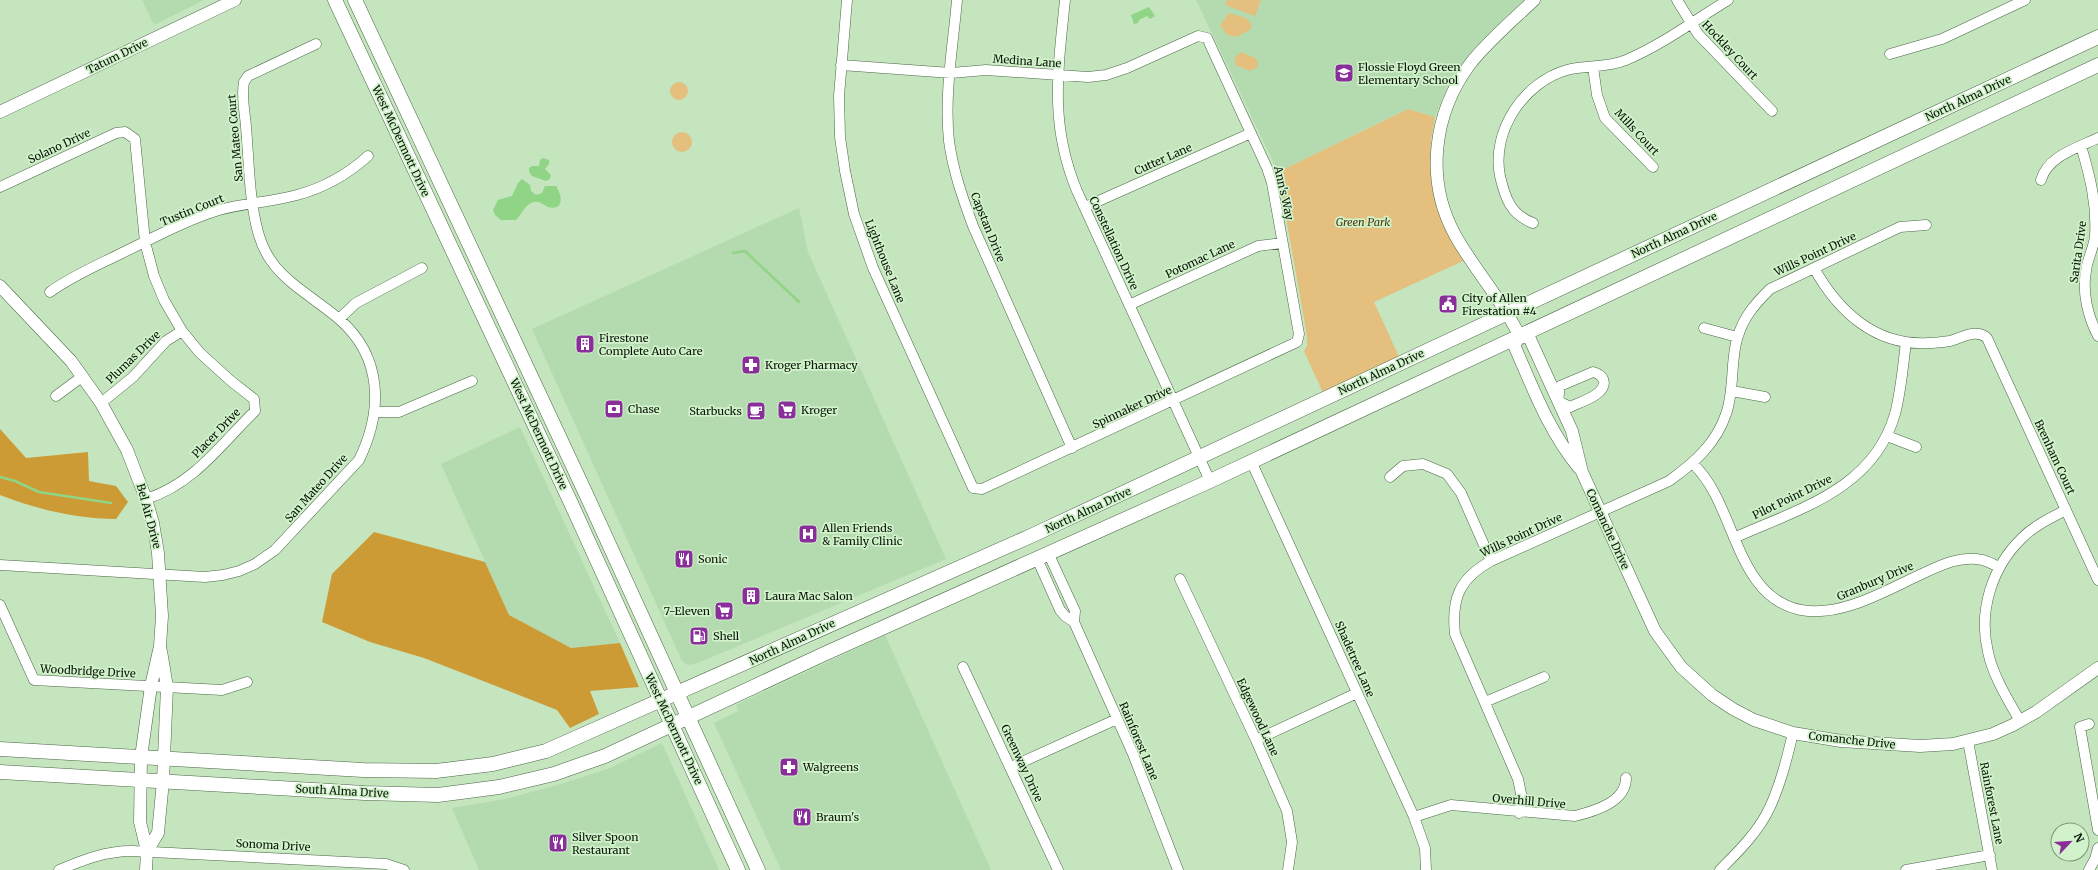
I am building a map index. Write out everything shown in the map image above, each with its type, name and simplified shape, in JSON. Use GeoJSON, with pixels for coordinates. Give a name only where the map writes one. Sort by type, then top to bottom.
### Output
{"type":"FeatureCollection","features":[{"type":"Feature","properties":{"kind":"main road","name":"West McDermott Drive"},"geometry":{"type":"LineString","coordinates":[[335,0],[570,501],[738,870]]}},
{"type":"Feature","properties":{"kind":"main road","name":"West McDermott Drive"},"geometry":{"type":"LineString","coordinates":[[356,0],[678,693],[758,870]]}},
{"type":"Feature","properties":{"kind":"main road","name":"North Alma Drive"},"geometry":{"type":"LineString","coordinates":[[661,701],[818,629],[1033,535],[2098,37]]}},
{"type":"Feature","properties":{"kind":"main road","name":"North Alma Drive"},"geometry":{"type":"LineString","coordinates":[[673,726],[824,654],[1210,481],[1520,337],[2098,64]]}},
{"type":"Feature","properties":{"kind":"main road"},"geometry":{"type":"LineString","coordinates":[[570,501],[586,494]]}},
{"type":"Feature","properties":{"kind":"main road"},"geometry":{"type":"LineString","coordinates":[[1033,535],[1043,556]]}},
{"type":"Feature","properties":{"kind":"main road","name":"South Alma Drive"},"geometry":{"type":"LineString","coordinates":[[0,749],[363,770],[436,771],[493,764],[546,751],[661,701]]}},
{"type":"Feature","properties":{"kind":"main road","name":"South Alma Drive"},"geometry":{"type":"LineString","coordinates":[[0,772],[365,793],[438,795],[499,787],[554,774],[605,756],[673,726]]}},
{"type":"Feature","properties":{"kind":"street","name":"Tatum Drive"},"geometry":{"type":"LineString","coordinates":[[0,112],[235,0]]}},
{"type":"Feature","properties":{"kind":"street","name":"Lighthouse Lane"},"geometry":{"type":"LineString","coordinates":[[847,0],[839,96],[840,137],[849,194],[861,239],[970,483],[976,489]]}},
{"type":"Feature","properties":{"kind":"street","name":"Capstan Drive"},"geometry":{"type":"LineString","coordinates":[[958,0],[948,101],[949,140],[961,195],[973,226],[1072,448]]}},
{"type":"Feature","properties":{"kind":"street","name":"Constellation Drive"},"geometry":{"type":"LineString","coordinates":[[1065,0],[1057,76],[1058,126],[1063,153],[1085,207],[1210,481]]}},
{"type":"Feature","properties":{"kind":"street","name":"Comanche Drive"},"geometry":{"type":"LineString","coordinates":[[1520,337],[1508,312],[1472,262],[1449,222],[1437,183],[1436,147],[1437,137],[1448,100],[1458,81],[1471,63],[1534,0]]}},
{"type":"Feature","properties":{"kind":"street","name":"Hockley Court"},"geometry":{"type":"LineString","coordinates":[[1677,0],[1690,23],[1705,42],[1772,112]]}},
{"type":"Feature","properties":{"kind":"street"},"geometry":{"type":"LineString","coordinates":[[1533,223],[1516,213],[1504,189],[1499,161],[1505,130],[1517,106],[1538,84],[1552,76],[1568,70],[1625,61],[1728,0]]}},
{"type":"Feature","properties":{"kind":"street"},"geometry":{"type":"LineString","coordinates":[[1890,54],[1942,39],[2025,0]]}},
{"type":"Feature","properties":{"kind":"street","name":"Medina Lane"},"geometry":{"type":"LineString","coordinates":[[841,65],[951,73],[986,70],[1088,77],[1106,75],[1127,68],[1198,36],[1204,37]]}},
{"type":"Feature","properties":{"kind":"street","name":"Ann's Way"},"geometry":{"type":"LineString","coordinates":[[1204,37],[1213,49],[1252,133],[1272,184],[1299,334],[1296,342]]}},
{"type":"Feature","properties":{"kind":"street","name":"San Mateo Court"},"geometry":{"type":"LineString","coordinates":[[253,202],[243,90],[245,80],[248,76],[316,44]]}},
{"type":"Feature","properties":{"kind":"street","name":"Mills Court"},"geometry":{"type":"LineString","coordinates":[[1593,67],[1596,95],[1605,118],[1653,167]]}},
{"type":"Feature","properties":{"kind":"street","name":"Solano Drive"},"geometry":{"type":"LineString","coordinates":[[0,187],[116,133],[129,134]]}},
{"type":"Feature","properties":{"kind":"street","name":"Cutter Lane"},"geometry":{"type":"LineString","coordinates":[[1085,207],[1252,133]]}},
{"type":"Feature","properties":{"kind":"street","name":"Placer Drive"},"geometry":{"type":"LineString","coordinates":[[129,134],[136,144],[145,242],[154,276],[164,300],[182,331],[216,369],[251,395],[255,402],[255,411],[192,476],[177,486],[146,499]]}},
{"type":"Feature","properties":{"kind":"street"},"geometry":{"type":"LineString","coordinates":[[2041,180],[2044,172],[2052,162],[2098,138]]}},
{"type":"Feature","properties":{"kind":"street","name":"Sarita Drive"},"geometry":{"type":"LineString","coordinates":[[2081,146],[2091,177],[2095,210],[2094,238],[2086,271],[2085,287],[2087,304],[2098,336]]}},
{"type":"Feature","properties":{"kind":"street","name":"Tustin Court"},"geometry":{"type":"LineString","coordinates":[[50,292],[62,283],[145,242],[218,210],[253,202],[296,195],[319,187],[355,167],[368,156]]}},
{"type":"Feature","properties":{"kind":"street","name":"San Mateo Drive"},"geometry":{"type":"LineString","coordinates":[[0,564],[204,577],[223,576],[255,564],[275,550],[358,460],[367,444],[375,412],[373,377],[365,353],[352,332],[340,319],[304,293],[273,264],[258,232],[253,202]]}},
{"type":"Feature","properties":{"kind":"street","name":"Wills Point Drive"},"geometry":{"type":"LineString","coordinates":[[1519,812],[1522,798],[1518,779],[1485,702],[1458,645],[1455,634],[1454,613],[1456,601],[1466,580],[1473,571],[1491,561],[1668,481],[1693,464],[1707,450],[1720,429],[1727,413],[1732,391],[1737,337],[1744,320],[1754,305],[1770,289],[1900,227],[1926,225]]}},
{"type":"Feature","properties":{"kind":"street","name":"Potomac Lane"},"geometry":{"type":"LineString","coordinates":[[1129,305],[1258,246],[1282,243]]}},
{"type":"Feature","properties":{"kind":"street"},"geometry":{"type":"LineString","coordinates":[[340,319],[356,303],[422,268]]}},
{"type":"Feature","properties":{"kind":"street"},"geometry":{"type":"LineString","coordinates":[[1814,268],[1827,291],[1844,311],[1860,324],[1884,336],[1906,342]]}},
{"type":"Feature","properties":{"kind":"street","name":"Bel Air Drive"},"geometry":{"type":"LineString","coordinates":[[0,287],[83,376],[101,402],[128,450],[146,499],[156,538],[160,574],[162,616],[160,646],[151,686],[142,757],[140,822],[146,870]]}},
{"type":"Feature","properties":{"kind":"street"},"geometry":{"type":"LineString","coordinates":[[1704,328],[1737,337]]}},
{"type":"Feature","properties":{"kind":"street","name":"Plumas Drive"},"geometry":{"type":"LineString","coordinates":[[101,402],[133,376],[166,341],[182,331]]}},
{"type":"Feature","properties":{"kind":"street","name":"Brenham Court"},"geometry":{"type":"LineString","coordinates":[[1906,342],[1927,344],[1949,341],[1978,333],[1983,334],[1990,344],[2098,580]]}},
{"type":"Feature","properties":{"kind":"street","name":"Comanche Drive"},"geometry":{"type":"LineString","coordinates":[[1520,337],[1529,337],[1572,431],[1582,472],[1655,631],[1681,666],[1703,688],[1733,709],[1754,720],[1793,733],[1842,741],[1920,746],[1968,741],[1993,734],[2020,721],[2036,712],[2098,668]]}},
{"type":"Feature","properties":{"kind":"street","name":"Comanche Drive"},"geometry":{"type":"LineString","coordinates":[[1520,337],[1514,345],[1542,408],[1563,448],[1582,472]]}},
{"type":"Feature","properties":{"kind":"street","name":"Spinnaker Drive"},"geometry":{"type":"LineString","coordinates":[[976,489],[982,489],[1072,448],[1296,342]]}},
{"type":"Feature","properties":{"kind":"street","name":"Pilot Point Drive"},"geometry":{"type":"LineString","coordinates":[[1734,538],[1828,496],[1852,480],[1868,465],[1887,436],[1895,414],[1906,342]]}},
{"type":"Feature","properties":{"kind":"street"},"geometry":{"type":"LineString","coordinates":[[56,396],[83,376]]}},
{"type":"Feature","properties":{"kind":"street"},"geometry":{"type":"LineString","coordinates":[[375,412],[399,412],[472,381]]}},
{"type":"Feature","properties":{"kind":"street"},"geometry":{"type":"LineString","coordinates":[[1732,391],[1765,397]]}},
{"type":"Feature","properties":{"kind":"street"},"geometry":{"type":"LineString","coordinates":[[1542,408],[1558,401]]}},
{"type":"Feature","properties":{"kind":"street"},"geometry":{"type":"LineString","coordinates":[[1887,436],[1916,447]]}},
{"type":"Feature","properties":{"kind":"street","name":"Shadetree Lane"},"geometry":{"type":"LineString","coordinates":[[1251,461],[1414,817],[1425,848],[1426,870]]}},
{"type":"Feature","properties":{"kind":"street"},"geometry":{"type":"LineString","coordinates":[[1390,477],[1403,466],[1423,464],[1447,474],[1456,484],[1491,561]]}},
{"type":"Feature","properties":{"kind":"street","name":"Granbury Drive"},"geometry":{"type":"LineString","coordinates":[[1693,464],[1708,481],[1749,569],[1761,586],[1776,599],[1800,610],[1820,612],[1839,610],[1949,562],[1961,560],[1982,560],[1999,568]]}},
{"type":"Feature","properties":{"kind":"street"},"geometry":{"type":"LineString","coordinates":[[2020,721],[1991,664],[1985,639],[1985,615],[1989,590],[1999,568],[2010,550],[2022,537],[2039,524],[2066,510]]}},
{"type":"Feature","properties":{"kind":"street","name":"Rainforest Lane"},"geometry":{"type":"LineString","coordinates":[[1043,556],[1050,557],[1052,559],[1075,611],[1074,622],[1133,754],[1178,870]]}},
{"type":"Feature","properties":{"kind":"street","name":"Edgewood Lane"},"geometry":{"type":"LineString","coordinates":[[1180,579],[1256,740],[1287,811],[1292,842],[1288,870]]}},
{"type":"Feature","properties":{"kind":"street","name":"Woodbridge Drive"},"geometry":{"type":"LineString","coordinates":[[0,605],[34,680],[151,686]]}},
{"type":"Feature","properties":{"kind":"street","name":"Bel Air Drive"},"geometry":{"type":"LineString","coordinates":[[143,851],[158,833],[163,781],[167,687],[160,646]]}},
{"type":"Feature","properties":{"kind":"street","name":"Greenway Drive"},"geometry":{"type":"LineString","coordinates":[[963,667],[1058,870]]}},
{"type":"Feature","properties":{"kind":"street"},"geometry":{"type":"LineString","coordinates":[[1485,702],[1544,677]]}},
{"type":"Feature","properties":{"kind":"street"},"geometry":{"type":"LineString","coordinates":[[151,686],[222,690],[247,682]]}},
{"type":"Feature","properties":{"kind":"street"},"geometry":{"type":"LineString","coordinates":[[1256,740],[1357,693]]}},
{"type":"Feature","properties":{"kind":"street"},"geometry":{"type":"LineString","coordinates":[[1011,767],[1117,719]]}},
{"type":"Feature","properties":{"kind":"street"},"geometry":{"type":"LineString","coordinates":[[2090,724],[2080,727],[2098,830]]}},
{"type":"Feature","properties":{"kind":"street"},"geometry":{"type":"LineString","coordinates":[[1720,870],[1745,845],[1770,808],[1780,782],[1793,733]]}},
{"type":"Feature","properties":{"kind":"street","name":"Rainforest Lane"},"geometry":{"type":"LineString","coordinates":[[1968,741],[1992,870]]}},
{"type":"Feature","properties":{"kind":"street","name":"Overhill Drive"},"geometry":{"type":"LineString","coordinates":[[1414,817],[1451,806],[1575,816],[1605,805],[1620,796],[1626,785],[1626,778]]}},
{"type":"Feature","properties":{"kind":"street"},"geometry":{"type":"LineString","coordinates":[[2089,870],[2095,859],[2098,848]]}},
{"type":"Feature","properties":{"kind":"street","name":"Sonoma Drive"},"geometry":{"type":"LineString","coordinates":[[59,870],[108,852],[143,851],[386,864],[404,870]]}},
{"type":"Feature","properties":{"kind":"street"},"geometry":{"type":"LineString","coordinates":[[1906,870],[1990,855]]}},
{"type":"Feature","properties":{"kind":"shaded area"},"geometry":{"type":"Polygon","coordinates":[[[142,0],[204,0],[154,25],[142,0]]]}},
{"type":"Feature","properties":{"kind":"shaded area","name":"Flossie Floyd Green Elementary School"},"geometry":{"type":"Polygon","coordinates":[[[1196,0],[1524,0],[1466,59],[1447,87],[1435,117],[1407,109],[1278,172],[1196,0]]]}},
{"type":"Feature","properties":{"kind":"shaded area"},"geometry":{"type":"Polygon","coordinates":[[[1149,7],[1155,16],[1150,19],[1147,16],[1139,20],[1138,23],[1134,24],[1131,15],[1149,7]]]}},
{"type":"Feature","properties":{"kind":"shaded area"},"geometry":{"type":"Polygon","coordinates":[[[543,158],[549,160],[549,164],[545,169],[551,175],[550,179],[546,181],[532,176],[529,172],[529,168],[532,166],[539,166],[540,160],[543,158]]]}},
{"type":"Feature","properties":{"kind":"shaded area"},"geometry":{"type":"Polygon","coordinates":[[[522,179],[530,185],[531,191],[536,195],[542,193],[545,186],[556,186],[561,198],[560,204],[553,208],[538,202],[534,202],[526,207],[516,220],[501,220],[495,215],[493,210],[498,200],[512,196],[518,183],[522,179]]]}},
{"type":"Feature","properties":{"kind":"shaded area"},"geometry":{"type":"Polygon","coordinates":[[[799,208],[808,252],[946,559],[695,664],[687,665],[682,661],[532,329],[799,208]]]}},
{"type":"Feature","properties":{"kind":"shaded area"},"geometry":{"type":"Polygon","coordinates":[[[520,427],[620,643],[571,648],[509,615],[441,464],[520,427]]]}},
{"type":"Feature","properties":{"kind":"shaded area"},"geometry":{"type":"Polygon","coordinates":[[[0,429],[26,458],[88,452],[89,481],[116,486],[128,502],[116,519],[101,519],[42,509],[0,495],[0,429]]]}},
{"type":"Feature","properties":{"kind":"shaded area"},"geometry":{"type":"Polygon","coordinates":[[[374,532],[485,562],[509,615],[571,648],[620,643],[639,687],[590,691],[599,714],[570,728],[557,710],[424,658],[370,642],[322,622],[332,574],[374,532]]]}},
{"type":"Feature","properties":{"kind":"shaded area"},"geometry":{"type":"Polygon","coordinates":[[[885,635],[991,870],[781,870],[714,723],[738,711],[736,705],[885,635]]]}},
{"type":"Feature","properties":{"kind":"shaded area"},"geometry":{"type":"Polygon","coordinates":[[[662,743],[719,870],[479,870],[452,808],[505,799],[561,784],[610,768],[662,743]]]}},
{"type":"Feature","properties":{"kind":"green space"},"geometry":{"type":"Polygon","coordinates":[[[1227,0],[1261,0],[1255,16],[1225,5],[1227,0]]]}},
{"type":"Feature","properties":{"kind":"green space"},"geometry":{"type":"Polygon","coordinates":[[[1229,13],[1246,18],[1251,24],[1251,29],[1237,37],[1227,35],[1220,25],[1229,13]]]}},
{"type":"Feature","properties":{"kind":"green space"},"geometry":{"type":"Polygon","coordinates":[[[1241,52],[1257,59],[1258,67],[1250,71],[1235,65],[1235,57],[1241,52]]]}},
{"type":"Feature","properties":{"kind":"green space"},"geometry":{"type":"Polygon","coordinates":[[[675,82],[683,82],[688,87],[686,98],[683,100],[675,100],[670,95],[670,87],[675,82]]]}},
{"type":"Feature","properties":{"kind":"green space","name":"Green Park"},"geometry":{"type":"Polygon","coordinates":[[[1408,109],[1435,117],[1431,141],[1431,176],[1433,191],[1447,232],[1463,261],[1374,302],[1400,359],[1324,395],[1304,351],[1307,346],[1307,336],[1278,172],[1408,109]]]}},
{"type":"Feature","properties":{"kind":"green space"},"geometry":{"type":"Polygon","coordinates":[[[682,132],[689,135],[692,142],[689,149],[682,152],[675,149],[672,142],[675,135],[682,132]]]}},
{"type":"Feature","properties":{"kind":"waterway"},"geometry":{"type":"LineString","coordinates":[[733,253],[745,251],[799,302]]}},
{"type":"Feature","properties":{"kind":"waterway"},"geometry":{"type":"LineString","coordinates":[[0,477],[15,481],[39,492],[111,503]]}},
{"type":"Feature","properties":{"kind":"place","name":"Flossie Floyd Green Elementary School"},"geometry":{"type":"Point","coordinates":[1344,73]}},
{"type":"Feature","properties":{"kind":"place","name":"City of Allen Firestation #4"},"geometry":{"type":"Point","coordinates":[1448,304]}},
{"type":"Feature","properties":{"kind":"place","name":"Firestone Complete Auto Care"},"geometry":{"type":"Point","coordinates":[585,344]}},
{"type":"Feature","properties":{"kind":"place","name":"Kroger Pharmacy"},"geometry":{"type":"Point","coordinates":[751,365]}},
{"type":"Feature","properties":{"kind":"place","name":"Chase"},"geometry":{"type":"Point","coordinates":[614,409]}},
{"type":"Feature","properties":{"kind":"place","name":"Kroger"},"geometry":{"type":"Point","coordinates":[787,410]}},
{"type":"Feature","properties":{"kind":"place","name":"Starbucks"},"geometry":{"type":"Point","coordinates":[756,411]}},
{"type":"Feature","properties":{"kind":"place","name":"Allen Friends & Family Clinic"},"geometry":{"type":"Point","coordinates":[808,534]}},
{"type":"Feature","properties":{"kind":"place","name":"Sonic"},"geometry":{"type":"Point","coordinates":[684,559]}},
{"type":"Feature","properties":{"kind":"place","name":"Laura Mac Salon"},"geometry":{"type":"Point","coordinates":[751,596]}},
{"type":"Feature","properties":{"kind":"place","name":"7-Eleven"},"geometry":{"type":"Point","coordinates":[724,611]}},
{"type":"Feature","properties":{"kind":"place","name":"Shell"},"geometry":{"type":"Point","coordinates":[699,636]}},
{"type":"Feature","properties":{"kind":"place","name":"Walgreens"},"geometry":{"type":"Point","coordinates":[789,767]}},
{"type":"Feature","properties":{"kind":"place","name":"Braum's"},"geometry":{"type":"Point","coordinates":[802,817]}},
{"type":"Feature","properties":{"kind":"place","name":"Silver Spoon Restaurant"},"geometry":{"type":"Point","coordinates":[558,843]}}]}
